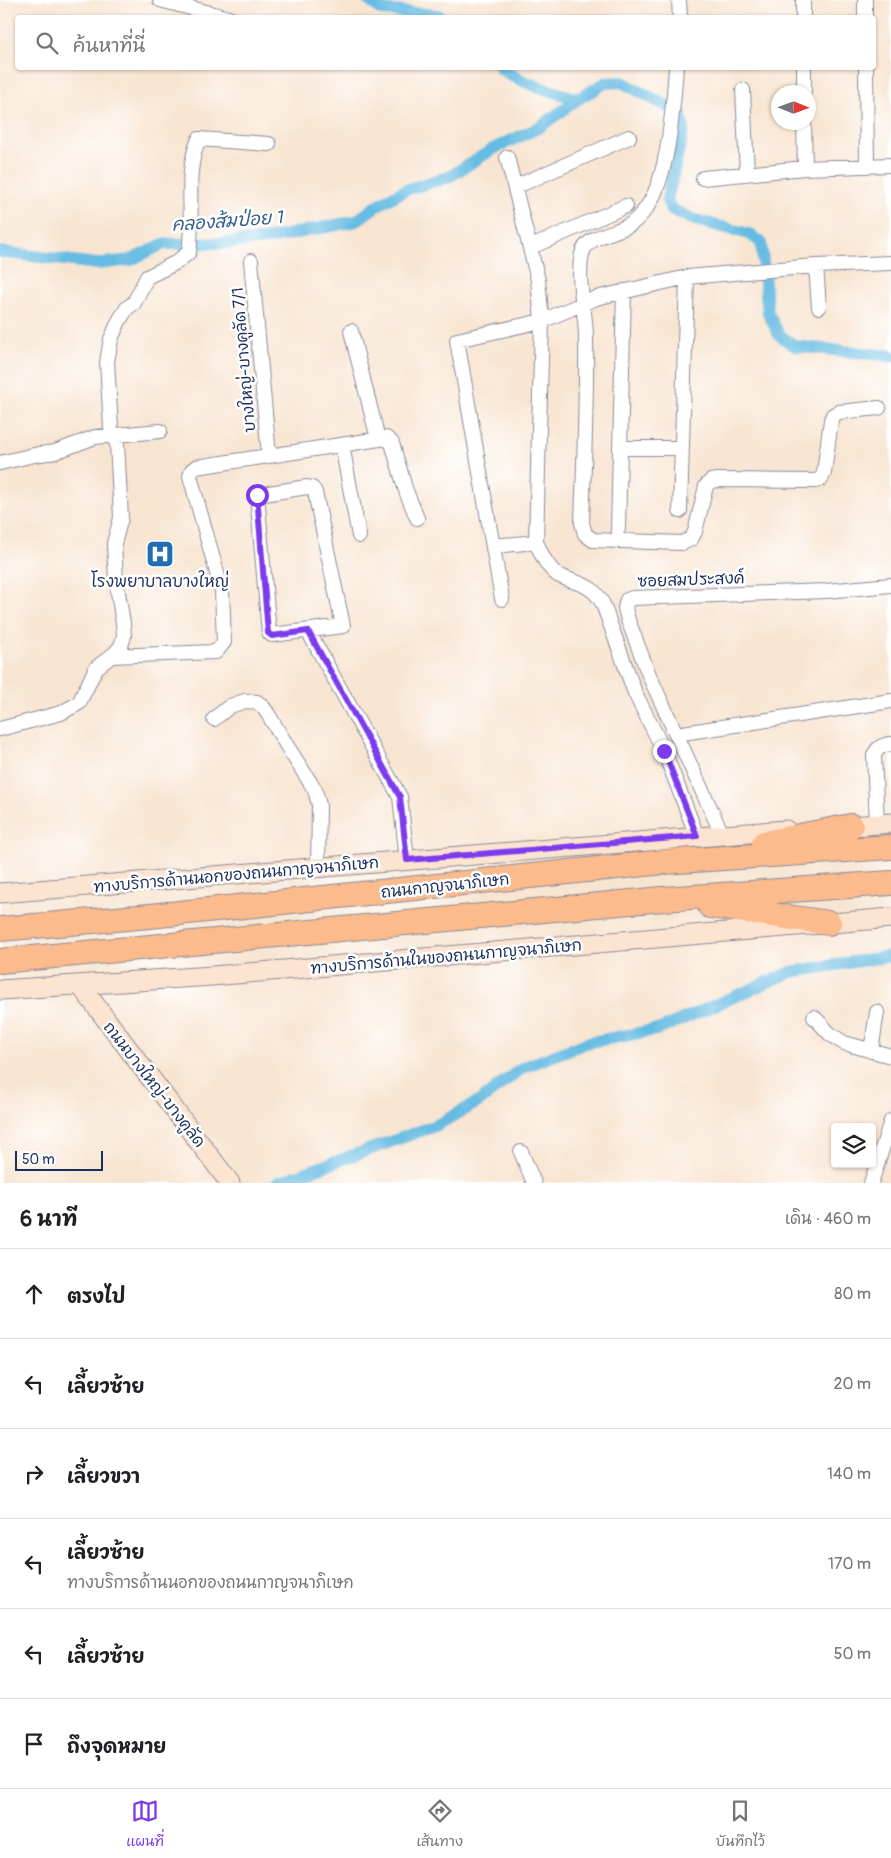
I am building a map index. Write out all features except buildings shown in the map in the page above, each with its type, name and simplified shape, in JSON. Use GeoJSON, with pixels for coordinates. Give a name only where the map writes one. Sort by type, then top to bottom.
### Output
{"type":"FeatureCollection","features":[{"type":"Feature","properties":{"kind":"highway"},"geometry":{"type":"LineString","coordinates":[[664,862],[851,826]]}},
{"type":"Feature","properties":{"kind":"highway","name":"ถนนกาญจนาภิเษก"},"geometry":{"type":"LineString","coordinates":[[0,929],[150,916],[664,862],[891,847]]}},
{"type":"Feature","properties":{"kind":"highway","name":"ถนนกาญจนาภิเษก"},"geometry":{"type":"LineString","coordinates":[[0,961],[663,899],[891,883]]}},
{"type":"Feature","properties":{"kind":"highway"},"geometry":{"type":"LineString","coordinates":[[663,899],[829,923]]}},
{"type":"Feature","properties":{"kind":"main road","name":"ทางบริการด้านนอกของถนนกาญจนาภิเษก"},"geometry":{"type":"LineString","coordinates":[[0,893],[722,834],[884,824]]}},
{"type":"Feature","properties":{"kind":"main road","name":"ทางบริการด้านในของถนนกาญจนาภิเษก"},"geometry":{"type":"LineString","coordinates":[[0,990],[212,976],[891,918]]}},
{"type":"Feature","properties":{"kind":"main road","name":"ถนนบางใหญ่-บางคูลัด"},"geometry":{"type":"LineString","coordinates":[[80,985],[230,1183]]}},
{"type":"Feature","properties":{"kind":"street"},"geometry":{"type":"LineString","coordinates":[[160,0],[218,15]]}},
{"type":"Feature","properties":{"kind":"street"},"geometry":{"type":"LineString","coordinates":[[679,0],[680,15]]}},
{"type":"Feature","properties":{"kind":"street"},"geometry":{"type":"LineString","coordinates":[[803,0],[803,15]]}},
{"type":"Feature","properties":{"kind":"street"},"geometry":{"type":"LineString","coordinates":[[865,0],[865,15]]}},
{"type":"Feature","properties":{"kind":"street"},"geometry":{"type":"LineString","coordinates":[[676,70],[672,114],[656,190],[646,208],[632,223],[610,234],[594,239],[585,245],[582,254],[580,273],[586,336],[582,523],[585,534],[594,540],[682,543],[691,539],[695,532],[706,486],[711,481],[815,481],[821,479],[824,473],[830,420],[833,415],[839,412],[879,408]]}},
{"type":"Feature","properties":{"kind":"street"},"geometry":{"type":"LineString","coordinates":[[804,70],[804,85]]}},
{"type":"Feature","properties":{"kind":"street"},"geometry":{"type":"LineString","coordinates":[[866,70],[867,165]]}},
{"type":"Feature","properties":{"kind":"street"},"geometry":{"type":"LineString","coordinates":[[743,90],[747,173]]}},
{"type":"Feature","properties":{"kind":"street"},"geometry":{"type":"LineString","coordinates":[[804,130],[805,168]]}},
{"type":"Feature","properties":{"kind":"street"},"geometry":{"type":"LineString","coordinates":[[515,188],[629,137]]}},
{"type":"Feature","properties":{"kind":"street"},"geometry":{"type":"LineString","coordinates":[[0,729],[61,714],[79,703],[96,668],[121,646],[124,636],[116,580],[114,543],[121,514],[117,443],[112,436],[107,362],[112,339],[119,320],[127,308],[134,303],[147,278],[177,262],[189,252],[190,183],[195,149],[199,139],[268,144]]}},
{"type":"Feature","properties":{"kind":"street"},"geometry":{"type":"LineString","coordinates":[[507,157],[531,247],[538,280],[542,321],[536,542],[545,561],[557,574],[586,586],[597,594],[603,604],[634,693],[664,751],[697,836]]}},
{"type":"Feature","properties":{"kind":"street"},"geometry":{"type":"LineString","coordinates":[[703,178],[805,168],[891,165]]}},
{"type":"Feature","properties":{"kind":"street"},"geometry":{"type":"LineString","coordinates":[[531,247],[626,206]]}},
{"type":"Feature","properties":{"kind":"street","name":"บางใหญ่-บางคูลัด 7/1"},"geometry":{"type":"LineString","coordinates":[[251,261],[269,456]]}},
{"type":"Feature","properties":{"kind":"street"},"geometry":{"type":"LineString","coordinates":[[502,599],[457,340],[542,321],[584,302],[687,277],[816,266],[891,263]]}},
{"type":"Feature","properties":{"kind":"street"},"geometry":{"type":"LineString","coordinates":[[816,266],[819,307]]}},
{"type":"Feature","properties":{"kind":"street"},"geometry":{"type":"LineString","coordinates":[[680,510],[687,277]]}},
{"type":"Feature","properties":{"kind":"street"},"geometry":{"type":"LineString","coordinates":[[618,529],[624,291]]}},
{"type":"Feature","properties":{"kind":"street"},"geometry":{"type":"LineString","coordinates":[[351,331],[378,440]]}},
{"type":"Feature","properties":{"kind":"street"},"geometry":{"type":"LineString","coordinates":[[0,463],[54,452],[95,437],[160,431]]}},
{"type":"Feature","properties":{"kind":"street"},"geometry":{"type":"LineString","coordinates":[[111,656],[216,652],[224,642],[222,592],[190,476],[192,470],[196,467],[386,438],[392,443],[406,491],[417,518]]}},
{"type":"Feature","properties":{"kind":"street"},"geometry":{"type":"LineString","coordinates":[[342,445],[359,536]]}},
{"type":"Feature","properties":{"kind":"street"},"geometry":{"type":"LineString","coordinates":[[620,448],[682,448]]}},
{"type":"Feature","properties":{"kind":"street"},"geometry":{"type":"LineString","coordinates":[[308,487],[312,488],[315,492],[343,626],[308,631],[272,636],[268,633],[257,498],[259,494],[308,487]]}},
{"type":"Feature","properties":{"kind":"street"},"geometry":{"type":"LineString","coordinates":[[493,546],[536,542]]}},
{"type":"Feature","properties":{"kind":"street","name":"ซอยสมประสงค์"},"geometry":{"type":"LineString","coordinates":[[722,834],[649,675],[628,620],[625,608],[627,600],[633,598],[826,591],[891,585]]}},
{"type":"Feature","properties":{"kind":"street"},"geometry":{"type":"LineString","coordinates":[[308,631],[400,797],[407,860]]}},
{"type":"Feature","properties":{"kind":"street"},"geometry":{"type":"LineString","coordinates":[[214,719],[230,706],[245,701],[256,702],[263,707],[315,790],[319,805],[318,868]]}},
{"type":"Feature","properties":{"kind":"street"},"geometry":{"type":"LineString","coordinates":[[676,734],[891,701]]}},
{"type":"Feature","properties":{"kind":"street"},"geometry":{"type":"LineString","coordinates":[[884,824],[874,755],[877,749],[891,744]]}},
{"type":"Feature","properties":{"kind":"street"},"geometry":{"type":"LineString","coordinates":[[871,1051],[877,1012]]}},
{"type":"Feature","properties":{"kind":"street"},"geometry":{"type":"LineString","coordinates":[[814,1017],[830,1034],[844,1043],[891,1056]]}},
{"type":"Feature","properties":{"kind":"street"},"geometry":{"type":"LineString","coordinates":[[871,1183],[891,1120]]}},
{"type":"Feature","properties":{"kind":"street"},"geometry":{"type":"LineString","coordinates":[[521,1152],[534,1183]]}},
{"type":"Feature","properties":{"kind":"waterway"},"geometry":{"type":"LineString","coordinates":[[368,0],[381,10],[438,15]]}},
{"type":"Feature","properties":{"kind":"waterway"},"geometry":{"type":"LineString","coordinates":[[503,70],[528,83],[578,99]]}},
{"type":"Feature","properties":{"kind":"waterway","name":"คลองส้มป่อย 1"},"geometry":{"type":"LineString","coordinates":[[0,252],[97,264],[131,260],[163,244],[225,243],[267,239],[356,221],[378,205],[405,190],[449,177],[493,149],[540,127],[578,99],[605,83],[622,82],[680,112],[684,128],[667,200],[671,209],[692,219],[749,234],[761,242],[768,313],[779,335],[795,346],[891,356]]}},
{"type":"Feature","properties":{"kind":"waterway"},"geometry":{"type":"LineString","coordinates":[[277,1183],[437,1125],[480,1101],[522,1068],[586,1043],[660,1029],[791,972],[891,956]]}},
{"type":"Feature","properties":{"kind":"place","name":"โรงพยาบาลบางใหญ่"},"geometry":{"type":"Point","coordinates":[160,554]}},
{"type":"Feature","properties":{"kind":"route"},"geometry":{"type":"LineString","coordinates":[[257,495],[268,633],[272,636],[308,631],[400,797],[407,860],[697,836],[664,751]]}}]}
